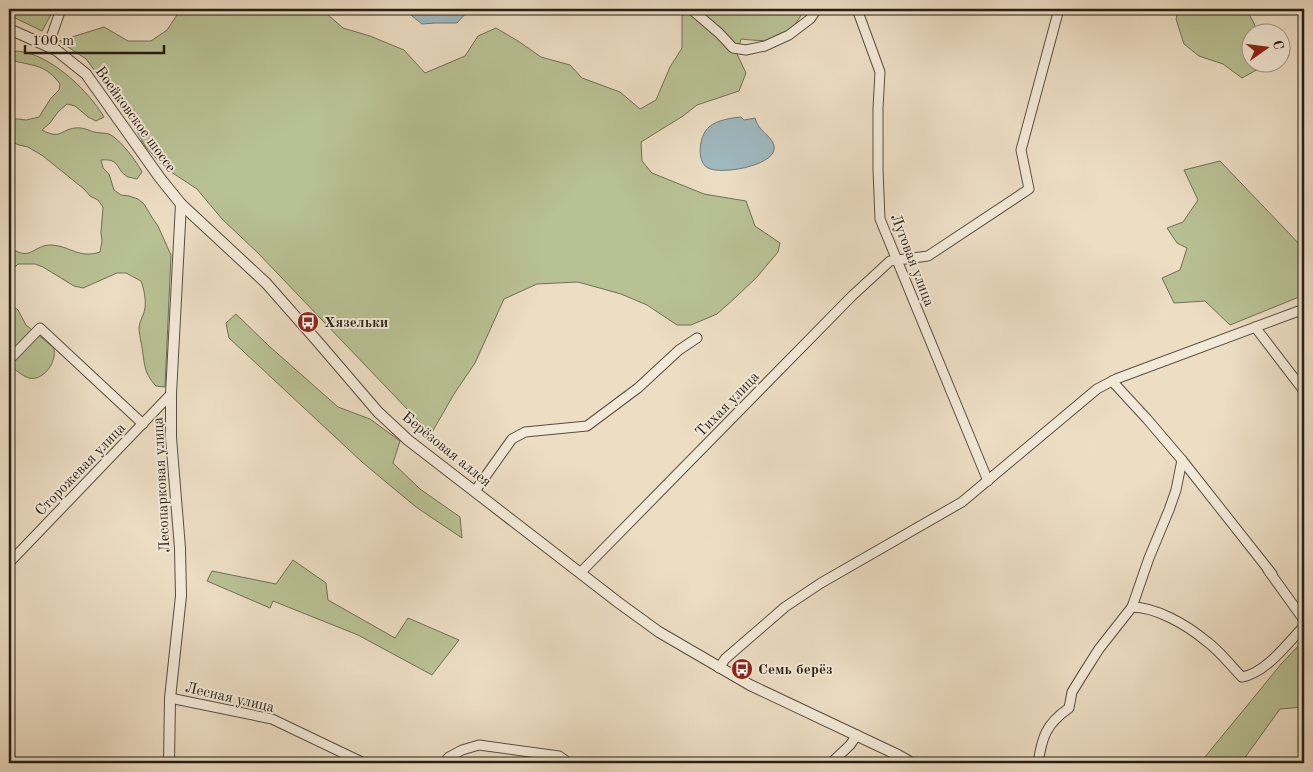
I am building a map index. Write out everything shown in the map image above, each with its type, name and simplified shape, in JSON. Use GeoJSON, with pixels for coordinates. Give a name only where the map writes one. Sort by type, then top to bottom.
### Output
{"type":"FeatureCollection","features":[{"type":"Feature","properties":{"kind":"street"},"geometry":{"type":"LineString","coordinates":[[48,46],[61,9]]}},
{"type":"Feature","properties":{"kind":"street"},"geometry":{"type":"LineString","coordinates":[[691,9],[719,32],[733,48],[746,50],[765,46],[789,35],[818,9]]}},
{"type":"Feature","properties":{"kind":"street","name":"Луговая улица"},"geometry":{"type":"LineString","coordinates":[[857,9],[880,72],[878,108],[880,219],[988,481]]}},
{"type":"Feature","properties":{"kind":"street"},"geometry":{"type":"LineString","coordinates":[[897,260],[928,256],[1029,190],[1021,150],[1059,9]]}},
{"type":"Feature","properties":{"kind":"street","name":"Воейковское шоссе"},"geometry":{"type":"LineString","coordinates":[[9,29],[56,50],[86,74],[160,178],[181,204]]}},
{"type":"Feature","properties":{"kind":"street","name":"Лесопарковая улица"},"geometry":{"type":"LineString","coordinates":[[169,763],[170,698],[181,596],[171,394],[181,204]]}},
{"type":"Feature","properties":{"kind":"street","name":"Берёзовая аллея"},"geometry":{"type":"LineString","coordinates":[[181,204],[266,283],[378,412],[408,440],[659,632],[750,685],[856,735]]}},
{"type":"Feature","properties":{"kind":"street","name":"Тихая улица"},"geometry":{"type":"LineString","coordinates":[[581,572],[852,296],[890,261],[897,260]]}},
{"type":"Feature","properties":{"kind":"street"},"geometry":{"type":"LineString","coordinates":[[719,668],[725,659],[785,607],[821,583],[962,502],[1096,389],[1112,381],[1304,309]]}},
{"type":"Feature","properties":{"kind":"street"},"geometry":{"type":"LineString","coordinates":[[1255,327],[1304,391]]}},
{"type":"Feature","properties":{"kind":"street"},"geometry":{"type":"LineString","coordinates":[[9,360],[40,328],[143,424]]}},
{"type":"Feature","properties":{"kind":"street"},"geometry":{"type":"LineString","coordinates":[[475,491],[512,439],[525,432],[587,426],[638,388],[679,350],[697,338]]}},
{"type":"Feature","properties":{"kind":"street"},"geometry":{"type":"LineString","coordinates":[[1112,381],[1148,418],[1182,460],[1270,572],[1304,620]]}},
{"type":"Feature","properties":{"kind":"street","name":"Сторожевая улица"},"geometry":{"type":"LineString","coordinates":[[9,563],[171,394]]}},
{"type":"Feature","properties":{"kind":"street"},"geometry":{"type":"LineString","coordinates":[[1038,763],[1044,734],[1058,716],[1069,708],[1072,692],[1085,670],[1132,607],[1176,490],[1182,460]]}},
{"type":"Feature","properties":{"kind":"street"},"geometry":{"type":"LineString","coordinates":[[1132,607],[1142,607],[1162,614],[1189,629],[1208,642],[1242,678],[1250,676],[1269,663],[1304,626]]}},
{"type":"Feature","properties":{"kind":"street","name":"Лесная улица"},"geometry":{"type":"LineString","coordinates":[[170,698],[272,719],[364,763]]}},
{"type":"Feature","properties":{"kind":"street"},"geometry":{"type":"LineString","coordinates":[[831,763],[850,745],[856,735],[912,763]]}},
{"type":"Feature","properties":{"kind":"street"},"geometry":{"type":"LineString","coordinates":[[444,763],[462,750],[479,745],[559,756],[570,763]]}},
{"type":"Feature","properties":{"kind":"green space"},"geometry":{"type":"Polygon","coordinates":[[[9,9],[54,9],[42,31],[9,15],[9,9]]]}},
{"type":"Feature","properties":{"kind":"green space"},"geometry":{"type":"Polygon","coordinates":[[[181,9],[324,9],[343,28],[370,36],[404,50],[425,73],[465,56],[478,36],[496,28],[541,57],[570,65],[582,78],[620,92],[640,109],[656,100],[670,67],[682,48],[682,9],[805,9],[786,34],[772,40],[741,39],[737,54],[746,73],[739,91],[697,105],[641,142],[642,161],[652,173],[704,194],[746,201],[755,226],[780,243],[778,252],[757,277],[717,314],[691,325],[677,325],[647,305],[621,294],[578,282],[537,284],[504,299],[475,363],[454,394],[431,434],[258,253],[222,219],[197,189],[165,168],[145,146],[128,115],[86,59],[59,41],[104,27],[128,41],[151,41],[167,30],[181,9]]]}},
{"type":"Feature","properties":{"kind":"green space"},"geometry":{"type":"Polygon","coordinates":[[[1179,9],[1246,9],[1253,22],[1240,22],[1240,72],[1253,72],[1242,78],[1223,64],[1199,56],[1184,44],[1176,19],[1179,9]]]}},
{"type":"Feature","properties":{"kind":"green space"},"geometry":{"type":"Polygon","coordinates":[[[17,51],[42,58],[66,75],[88,96],[104,117],[96,121],[75,106],[67,104],[42,130],[48,133],[60,134],[70,129],[80,128],[109,134],[123,146],[142,172],[137,179],[129,177],[112,161],[101,160],[103,168],[109,174],[114,190],[121,195],[138,199],[144,204],[158,226],[171,255],[165,387],[156,386],[148,375],[145,366],[139,329],[145,305],[141,281],[126,273],[117,273],[83,288],[74,286],[35,264],[18,264],[9,273],[9,252],[12,249],[28,253],[40,247],[51,245],[80,253],[92,254],[100,252],[102,241],[103,207],[98,200],[90,196],[43,156],[28,147],[9,141],[9,118],[26,120],[39,117],[51,98],[59,90],[60,84],[45,70],[34,65],[14,61],[9,54],[17,51]]]}},
{"type":"Feature","properties":{"kind":"green space"},"geometry":{"type":"Polygon","coordinates":[[[1220,161],[1304,249],[1304,295],[1230,325],[1205,301],[1174,303],[1162,278],[1180,270],[1187,248],[1177,243],[1167,228],[1183,222],[1198,200],[1184,170],[1220,161]]]}},
{"type":"Feature","properties":{"kind":"green space"},"geometry":{"type":"Polygon","coordinates":[[[9,303],[18,310],[26,325],[54,348],[53,360],[49,369],[38,377],[26,377],[9,365],[9,303]]]}},
{"type":"Feature","properties":{"kind":"green space"},"geometry":{"type":"Polygon","coordinates":[[[236,314],[338,407],[370,419],[400,441],[393,463],[420,489],[460,517],[462,538],[416,507],[362,462],[229,338],[226,323],[236,314]]]}},
{"type":"Feature","properties":{"kind":"green space"},"geometry":{"type":"Polygon","coordinates":[[[293,560],[326,583],[328,600],[395,638],[408,618],[459,640],[432,675],[358,635],[273,601],[270,608],[207,581],[212,571],[276,584],[293,560]]]}},
{"type":"Feature","properties":{"kind":"green space"},"geometry":{"type":"Polygon","coordinates":[[[1304,640],[1304,707],[1280,709],[1241,763],[1200,763],[1282,663],[1304,640]]]}},
{"type":"Feature","properties":{"kind":"water"},"geometry":{"type":"Polygon","coordinates":[[[409,9],[470,9],[457,23],[422,24],[412,16],[409,9]]]}},
{"type":"Feature","properties":{"kind":"water"},"geometry":{"type":"Polygon","coordinates":[[[741,117],[744,120],[755,118],[760,128],[773,144],[774,150],[771,156],[764,161],[745,168],[714,170],[708,168],[704,165],[700,154],[701,142],[706,131],[709,127],[720,121],[741,117]]]}},
{"type":"Feature","properties":{"kind":"place","name":"Хязельки"},"geometry":{"type":"Point","coordinates":[308,322]}},
{"type":"Feature","properties":{"kind":"place","name":"Семь берёз"},"geometry":{"type":"Point","coordinates":[742,669]}}]}
